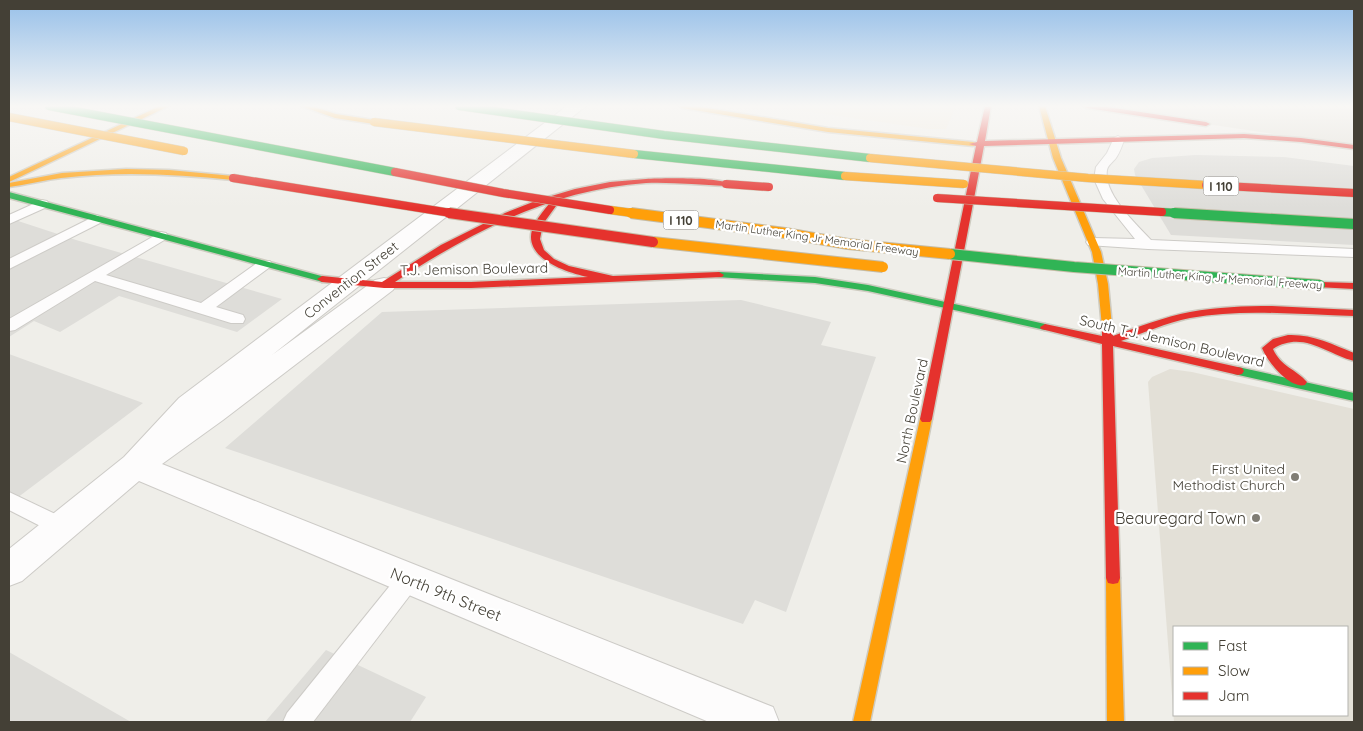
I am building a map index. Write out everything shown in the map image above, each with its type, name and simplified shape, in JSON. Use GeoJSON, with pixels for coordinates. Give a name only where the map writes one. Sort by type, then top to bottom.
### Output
{"type":"FeatureCollection","features":[{"type":"Feature","properties":{"kind":"main road"},"geometry":{"type":"LineString","coordinates":[[9,180],[94,140]]}},
{"type":"Feature","properties":{"kind":"main road"},"geometry":{"type":"LineString","coordinates":[[128,140],[199,154]]}},
{"type":"Feature","properties":{"kind":"main road","name":"Martin Luther King Jr Memorial Freeway"},"geometry":{"type":"LineString","coordinates":[[227,140],[503,193],[620,212],[785,233],[848,244],[1093,268],[1320,286],[1354,286]]}},
{"type":"Feature","properties":{"kind":"main road"},"geometry":{"type":"LineString","coordinates":[[529,140],[852,178],[989,185]]}},
{"type":"Feature","properties":{"kind":"main road","name":"I 110"},"geometry":{"type":"LineString","coordinates":[[704,140],[765,148],[1088,178],[1354,193]]}},
{"type":"Feature","properties":{"kind":"main road"},"geometry":{"type":"LineString","coordinates":[[930,140],[979,145],[1115,140]]}},
{"type":"Feature","properties":{"kind":"main road","name":"North Boulevard"},"geometry":{"type":"LineString","coordinates":[[861,722],[949,305],[980,140]]}},
{"type":"Feature","properties":{"kind":"main road"},"geometry":{"type":"LineString","coordinates":[[1189,140],[1211,146],[1273,148],[1354,157]]}},
{"type":"Feature","properties":{"kind":"main road"},"geometry":{"type":"LineString","coordinates":[[1302,140],[1354,147]]}},
{"type":"Feature","properties":{"kind":"main road"},"geometry":{"type":"LineString","coordinates":[[1049,143],[1093,242],[1102,272],[1106,302],[1116,722]]}},
{"type":"Feature","properties":{"kind":"main road"},"geometry":{"type":"LineString","coordinates":[[9,185],[61,175],[136,170],[176,171],[596,233],[792,259],[898,268]]}},
{"type":"Feature","properties":{"kind":"main road"},"geometry":{"type":"LineString","coordinates":[[365,178],[503,193]]}},
{"type":"Feature","properties":{"kind":"main road"},"geometry":{"type":"LineString","coordinates":[[1018,184],[1088,178]]}},
{"type":"Feature","properties":{"kind":"main road"},"geometry":{"type":"LineString","coordinates":[[384,285],[412,265],[481,225],[532,204],[575,192],[636,182],[670,181],[784,188]]}},
{"type":"Feature","properties":{"kind":"main road"},"geometry":{"type":"LineString","coordinates":[[575,192],[553,205],[539,219],[535,226],[534,237],[538,247],[545,255],[564,268],[617,280]]}},
{"type":"Feature","properties":{"kind":"main road","name":"T.J. Jemison Boulevard"},"geometry":{"type":"LineString","coordinates":[[9,195],[322,279],[347,283],[471,286],[728,275],[783,277],[842,284],[949,305]]}},
{"type":"Feature","properties":{"kind":"main road"},"geometry":{"type":"LineString","coordinates":[[930,197],[1354,224]]}},
{"type":"Feature","properties":{"kind":"main road"},"geometry":{"type":"LineString","coordinates":[[946,272],[966,274]]}},
{"type":"Feature","properties":{"kind":"main road"},"geometry":{"type":"LineString","coordinates":[[1089,283],[1118,285]]}},
{"type":"Feature","properties":{"kind":"main road"},"geometry":{"type":"LineString","coordinates":[[1175,286],[1320,286]]}},
{"type":"Feature","properties":{"kind":"main road","name":"South T.J. Jemison Boulevard"},"geometry":{"type":"LineString","coordinates":[[949,305],[1354,397]]}},
{"type":"Feature","properties":{"kind":"main road"},"geometry":{"type":"LineString","coordinates":[[1106,342],[1171,320],[1211,313],[1290,311],[1354,314]]}},
{"type":"Feature","properties":{"kind":"main road","name":"South T.J. Jemison Boulevard"},"geometry":{"type":"LineString","coordinates":[[1309,387],[1275,364],[1268,355],[1267,348],[1270,344],[1283,338],[1303,339],[1354,357]]}},
{"type":"Feature","properties":{"kind":"street","name":"Convention Street"},"geometry":{"type":"LineString","coordinates":[[135,466],[189,405],[533,140]]}},
{"type":"Feature","properties":{"kind":"street","name":"Convention Street"},"geometry":{"type":"LineString","coordinates":[[9,570],[135,466],[213,413],[384,285]]}},
{"type":"Feature","properties":{"kind":"street","name":"North 9th Street"},"geometry":{"type":"LineString","coordinates":[[135,466],[758,722]]}},
{"type":"Feature","properties":{"kind":"lane"},"geometry":{"type":"LineString","coordinates":[[1118,140],[1112,157],[1104,162],[1100,171],[1100,181],[1106,195],[1148,245]]}},
{"type":"Feature","properties":{"kind":"lane"},"geometry":{"type":"LineString","coordinates":[[9,220],[42,204]]}},
{"type":"Feature","properties":{"kind":"lane"},"geometry":{"type":"LineString","coordinates":[[9,265],[97,219]]}},
{"type":"Feature","properties":{"kind":"lane"},"geometry":{"type":"LineString","coordinates":[[9,326],[161,236]]}},
{"type":"Feature","properties":{"kind":"lane"},"geometry":{"type":"LineString","coordinates":[[1093,242],[1354,253]]}},
{"type":"Feature","properties":{"kind":"lane"},"geometry":{"type":"LineString","coordinates":[[204,309],[265,264]]}},
{"type":"Feature","properties":{"kind":"lane"},"geometry":{"type":"LineString","coordinates":[[94,276],[237,319]]}},
{"type":"Feature","properties":{"kind":"lane"},"geometry":{"type":"LineString","coordinates":[[9,500],[62,527]]}},
{"type":"Feature","properties":{"kind":"lane"},"geometry":{"type":"LineString","coordinates":[[296,722],[409,579]]}},
{"type":"Feature","properties":{"kind":"shaded area"},"geometry":{"type":"Polygon","coordinates":[[[1315,140],[1354,140],[1354,146],[1315,140]]]}},
{"type":"Feature","properties":{"kind":"shaded area"},"geometry":{"type":"Polygon","coordinates":[[[1196,155],[1284,157],[1354,166],[1354,245],[1171,235],[1135,175],[1134,169],[1139,162],[1152,158],[1196,155]]]}},
{"type":"Feature","properties":{"kind":"shaded area"},"geometry":{"type":"Polygon","coordinates":[[[9,218],[76,240],[282,299],[237,332],[119,296],[60,332],[34,321],[9,337],[9,218]]]}},
{"type":"Feature","properties":{"kind":"shaded area"},"geometry":{"type":"Polygon","coordinates":[[[741,300],[831,322],[821,345],[876,357],[786,612],[755,600],[743,624],[225,448],[382,312],[741,300]]]}},
{"type":"Feature","properties":{"kind":"shaded area"},"geometry":{"type":"Polygon","coordinates":[[[9,354],[143,403],[9,504],[9,354]]]}},
{"type":"Feature","properties":{"kind":"shaded area","name":"Beauregard Town"},"geometry":{"type":"Polygon","coordinates":[[[1170,369],[1192,372],[1354,409],[1354,722],[1174,722],[1174,716],[1348,716],[1348,626],[1173,626],[1173,709],[1148,382],[1152,377],[1170,369]]]}},
{"type":"Feature","properties":{"kind":"shaded area"},"geometry":{"type":"Polygon","coordinates":[[[326,650],[426,697],[410,722],[265,722],[326,650]]]}},
{"type":"Feature","properties":{"kind":"shaded area"},"geometry":{"type":"Polygon","coordinates":[[[9,652],[131,722],[9,722],[9,652]]]}},
{"type":"Feature","properties":{"kind":"traffic: fast"},"geometry":{"type":"LineString","coordinates":[[228,140],[395,172]]}},
{"type":"Feature","properties":{"kind":"traffic: fast"},"geometry":{"type":"LineString","coordinates":[[708,140],[870,158]]}},
{"type":"Feature","properties":{"kind":"traffic: fast"},"geometry":{"type":"LineString","coordinates":[[634,154],[845,176]]}},
{"type":"Feature","properties":{"kind":"traffic: fast"},"geometry":{"type":"LineString","coordinates":[[9,195],[322,279]]}},
{"type":"Feature","properties":{"kind":"traffic: fast"},"geometry":{"type":"LineString","coordinates":[[1162,212],[1354,224]]}},
{"type":"Feature","properties":{"kind":"traffic: fast"},"geometry":{"type":"LineString","coordinates":[[950,254],[1074,267],[1320,285]]}},
{"type":"Feature","properties":{"kind":"traffic: fast"},"geometry":{"type":"LineString","coordinates":[[719,275],[815,280],[868,288],[1045,327]]}},
{"type":"Feature","properties":{"kind":"traffic: fast"},"geometry":{"type":"LineString","coordinates":[[1238,371],[1354,397]]}},
{"type":"Feature","properties":{"kind":"traffic: slow"},"geometry":{"type":"LineString","coordinates":[[9,180],[94,140]]}},
{"type":"Feature","properties":{"kind":"traffic: slow"},"geometry":{"type":"LineString","coordinates":[[128,140],[184,151]]}},
{"type":"Feature","properties":{"kind":"traffic: slow"},"geometry":{"type":"LineString","coordinates":[[521,140],[634,154]]}},
{"type":"Feature","properties":{"kind":"traffic: slow"},"geometry":{"type":"LineString","coordinates":[[933,140],[973,144]]}},
{"type":"Feature","properties":{"kind":"traffic: slow"},"geometry":{"type":"LineString","coordinates":[[1051,140],[1093,241],[1103,284],[1107,327]]}},
{"type":"Feature","properties":{"kind":"traffic: slow"},"geometry":{"type":"LineString","coordinates":[[870,158],[1088,178],[1206,185]]}},
{"type":"Feature","properties":{"kind":"traffic: slow"},"geometry":{"type":"LineString","coordinates":[[9,185],[55,176],[126,171],[169,172],[233,178]]}},
{"type":"Feature","properties":{"kind":"traffic: slow"},"geometry":{"type":"LineString","coordinates":[[845,176],[964,184]]}},
{"type":"Feature","properties":{"kind":"traffic: slow"},"geometry":{"type":"LineString","coordinates":[[610,210],[785,233],[848,244],[950,254]]}},
{"type":"Feature","properties":{"kind":"traffic: slow"},"geometry":{"type":"LineString","coordinates":[[653,242],[883,267]]}},
{"type":"Feature","properties":{"kind":"traffic: slow"},"geometry":{"type":"LineString","coordinates":[[861,722],[926,419]]}},
{"type":"Feature","properties":{"kind":"traffic: slow"},"geometry":{"type":"LineString","coordinates":[[1113,578],[1116,722]]}},
{"type":"Feature","properties":{"kind":"traffic: jam"},"geometry":{"type":"LineString","coordinates":[[926,419],[981,140]]}},
{"type":"Feature","properties":{"kind":"traffic: jam"},"geometry":{"type":"LineString","coordinates":[[973,144],[1105,140]]}},
{"type":"Feature","properties":{"kind":"traffic: jam"},"geometry":{"type":"LineString","coordinates":[[1302,140],[1354,147]]}},
{"type":"Feature","properties":{"kind":"traffic: jam"},"geometry":{"type":"LineString","coordinates":[[395,172],[503,193],[610,210]]}},
{"type":"Feature","properties":{"kind":"traffic: jam"},"geometry":{"type":"LineString","coordinates":[[233,178],[476,217],[653,242]]}},
{"type":"Feature","properties":{"kind":"traffic: jam"},"geometry":{"type":"LineString","coordinates":[[384,285],[476,230],[541,202],[575,192],[610,185],[646,181],[726,184]]}},
{"type":"Feature","properties":{"kind":"traffic: jam"},"geometry":{"type":"LineString","coordinates":[[726,184],[769,187]]}},
{"type":"Feature","properties":{"kind":"traffic: jam"},"geometry":{"type":"LineString","coordinates":[[1206,185],[1354,193]]}},
{"type":"Feature","properties":{"kind":"traffic: jam"},"geometry":{"type":"LineString","coordinates":[[937,198],[1162,212]]}},
{"type":"Feature","properties":{"kind":"traffic: jam"},"geometry":{"type":"LineString","coordinates":[[552,206],[539,224],[535,239],[540,251],[551,261],[566,268],[617,280]]}},
{"type":"Feature","properties":{"kind":"traffic: jam"},"geometry":{"type":"LineString","coordinates":[[322,279],[384,285],[471,285],[719,275]]}},
{"type":"Feature","properties":{"kind":"traffic: jam"},"geometry":{"type":"LineString","coordinates":[[1320,285],[1354,286]]}},
{"type":"Feature","properties":{"kind":"traffic: jam"},"geometry":{"type":"LineString","coordinates":[[1106,342],[1169,320],[1210,312],[1251,309],[1354,313]]}},
{"type":"Feature","properties":{"kind":"traffic: jam"},"geometry":{"type":"LineString","coordinates":[[1045,327],[1238,371]]}},
{"type":"Feature","properties":{"kind":"traffic: jam"},"geometry":{"type":"LineString","coordinates":[[1107,327],[1113,578]]}},
{"type":"Feature","properties":{"kind":"traffic: jam"},"geometry":{"type":"LineString","coordinates":[[1301,382],[1276,364],[1267,348],[1277,342],[1299,338],[1310,340],[1354,357]]}},
{"type":"Feature","properties":{"kind":"place","name":"First United Methodist Church"},"geometry":{"type":"Point","coordinates":[1295,477]}},
{"type":"Feature","properties":{"kind":"place","name":"Beauregard Town"},"geometry":{"type":"Point","coordinates":[1256,518]}}]}
